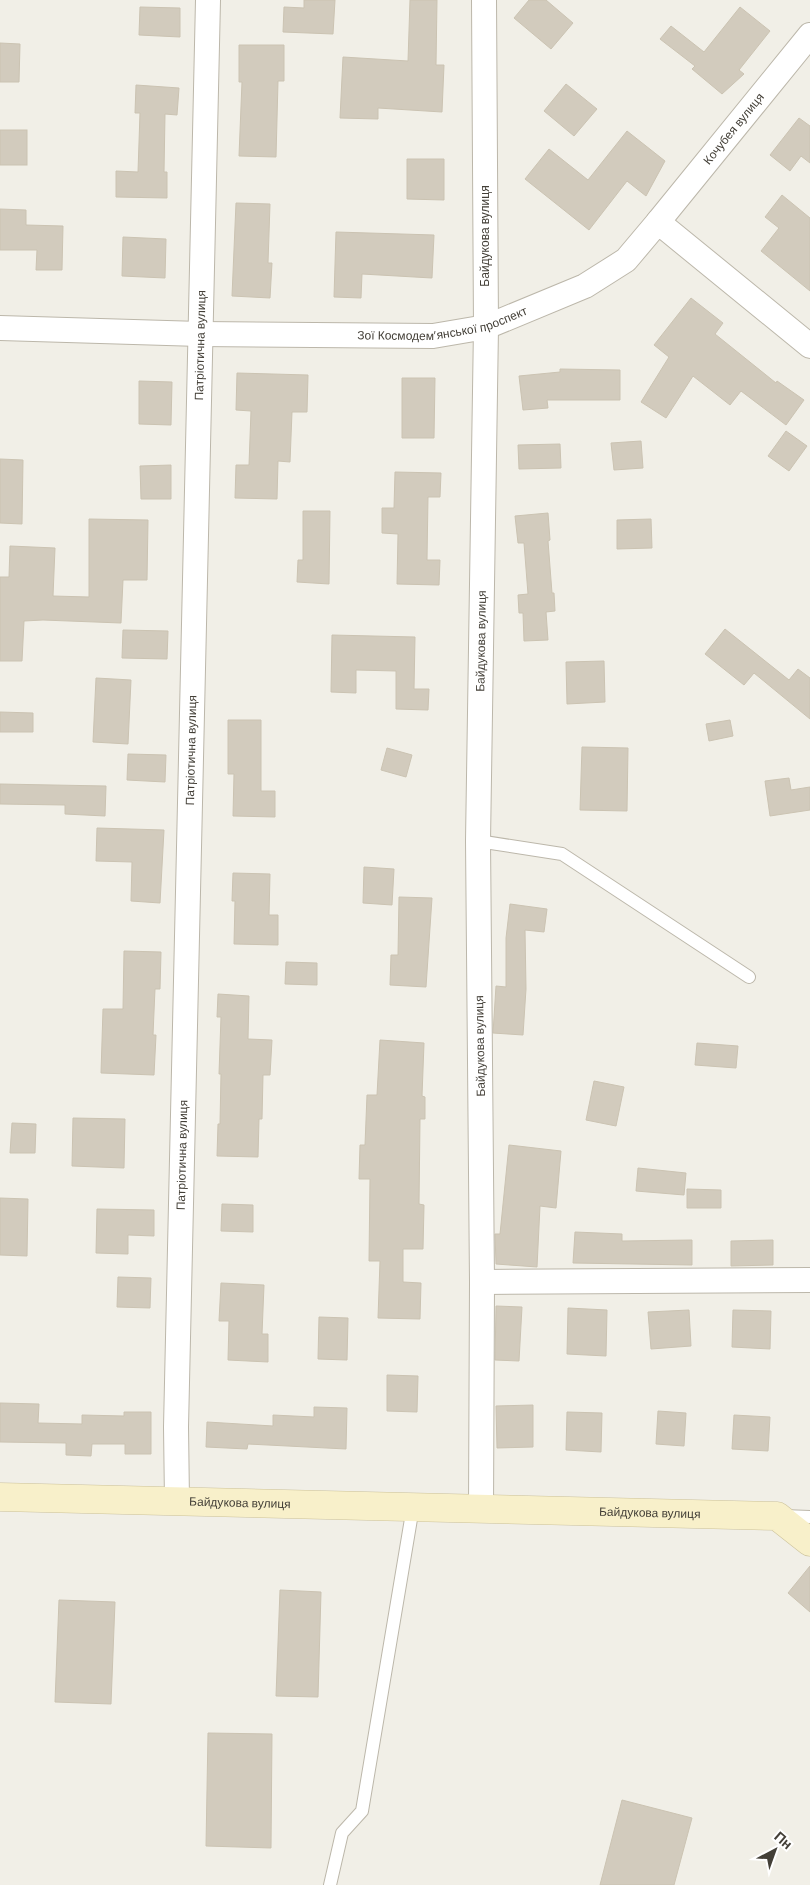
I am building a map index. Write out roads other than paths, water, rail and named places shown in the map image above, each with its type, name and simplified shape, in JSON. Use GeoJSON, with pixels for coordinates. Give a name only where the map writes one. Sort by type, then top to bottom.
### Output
{"type":"FeatureCollection","features":[{"type":"Feature","properties":{"kind":"main road","name":"Байдукова вулиця"},"geometry":{"type":"LineString","coordinates":[[0,1497],[777,1516]]}},
{"type":"Feature","properties":{"kind":"main road"},"geometry":{"type":"LineString","coordinates":[[777,1516],[810,1542]]}},
{"type":"Feature","properties":{"kind":"street","name":"Патріотична вулиця"},"geometry":{"type":"LineString","coordinates":[[177,1501],[176,1427],[208,0]]}},
{"type":"Feature","properties":{"kind":"street","name":"Байдукова вулиця"},"geometry":{"type":"LineString","coordinates":[[481,1509],[482,1282],[478,841],[486,327],[484,0]]}},
{"type":"Feature","properties":{"kind":"street","name":"Кочубея вулиця"},"geometry":{"type":"LineString","coordinates":[[658,222],[810,35]]}},
{"type":"Feature","properties":{"kind":"street","name":"Зої Космодем’янської проспект"},"geometry":{"type":"LineString","coordinates":[[0,328],[200,334],[433,336],[486,327],[585,286],[626,260],[658,222]]}},
{"type":"Feature","properties":{"kind":"street"},"geometry":{"type":"LineString","coordinates":[[658,222],[810,346]]}},
{"type":"Feature","properties":{"kind":"street"},"geometry":{"type":"LineString","coordinates":[[482,1282],[810,1280]]}},
{"type":"Feature","properties":{"kind":"lane"},"geometry":{"type":"LineString","coordinates":[[478,841],[562,854],[749,977]]}},
{"type":"Feature","properties":{"kind":"lane"},"geometry":{"type":"LineString","coordinates":[[330,1885],[342,1833],[362,1811],[413,1507]]}},
{"type":"Feature","properties":{"kind":"lane"},"geometry":{"type":"LineString","coordinates":[[777,1516],[810,1517]]}}]}
